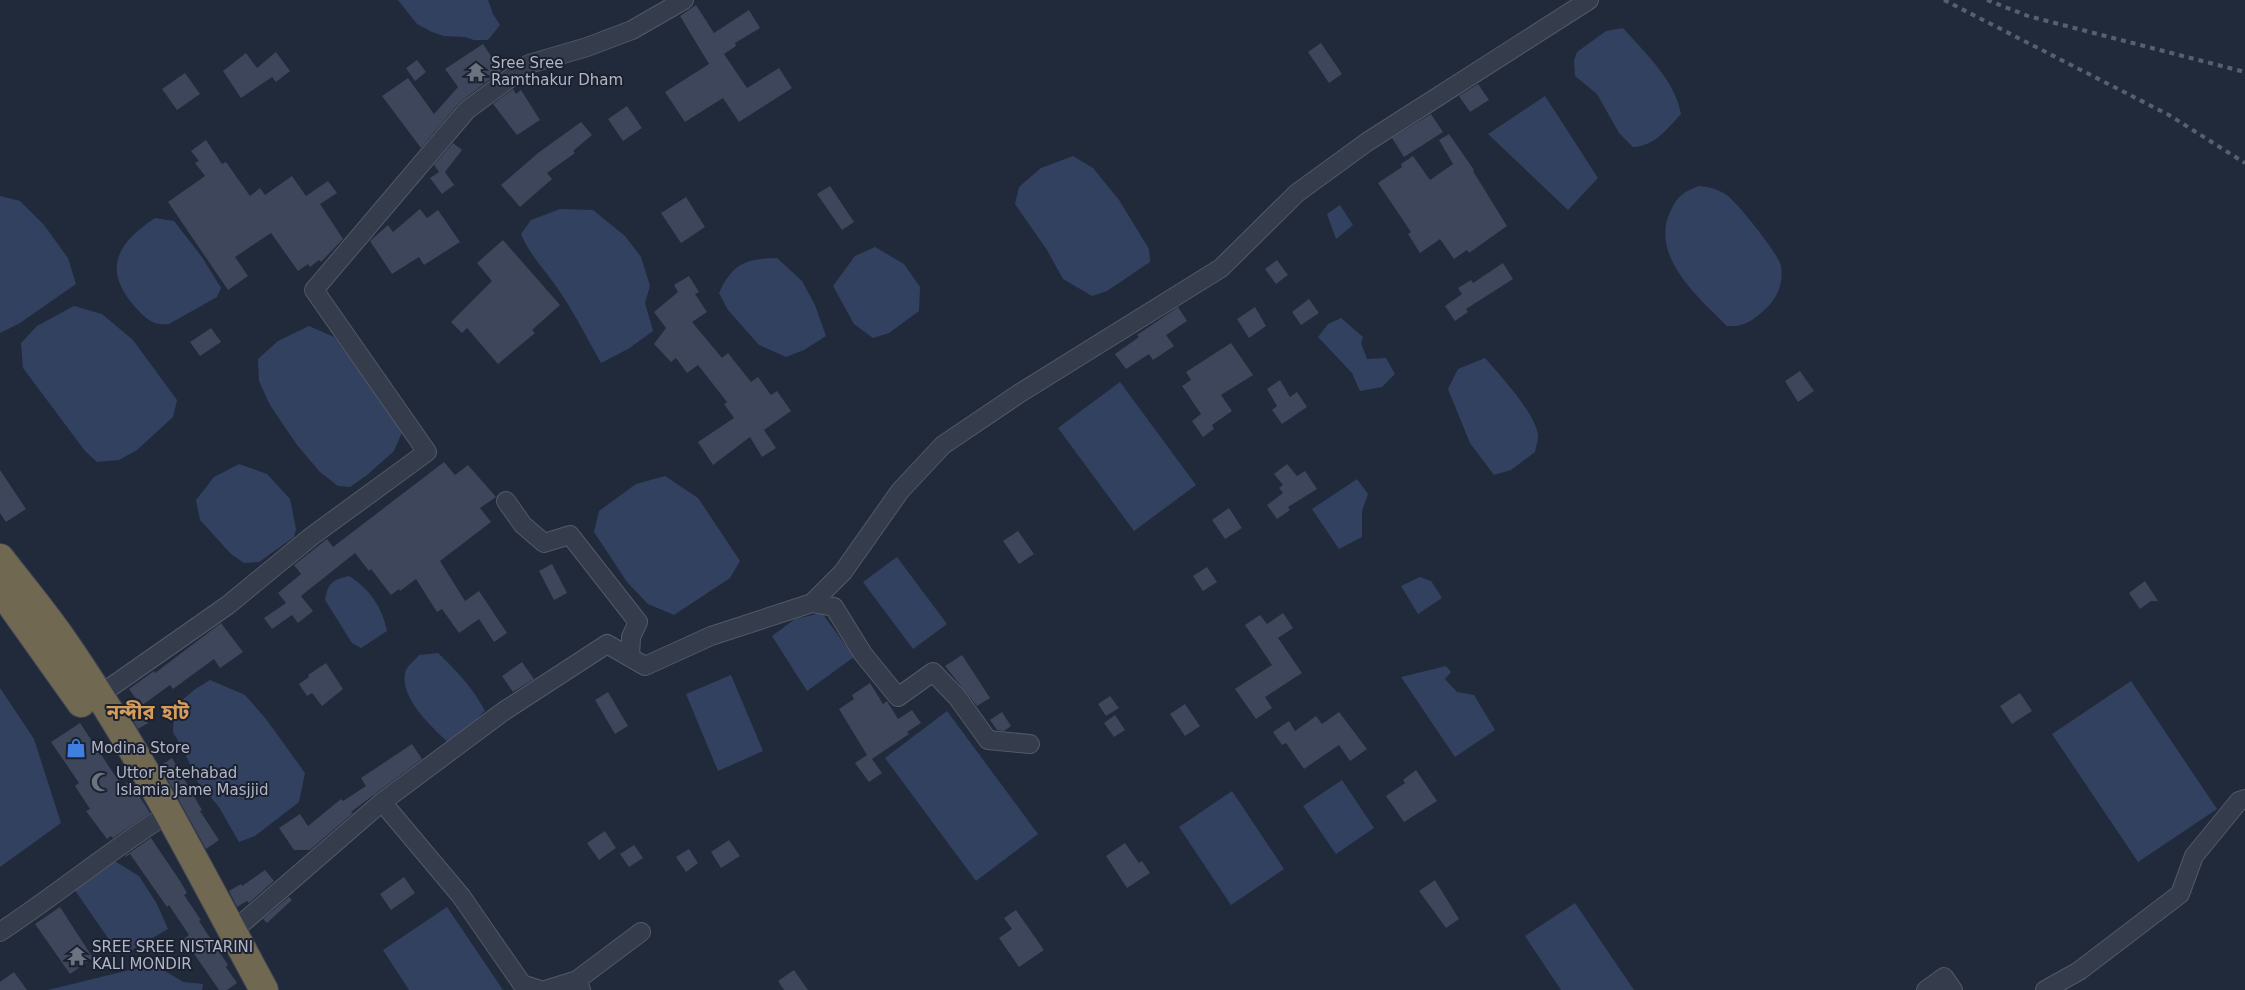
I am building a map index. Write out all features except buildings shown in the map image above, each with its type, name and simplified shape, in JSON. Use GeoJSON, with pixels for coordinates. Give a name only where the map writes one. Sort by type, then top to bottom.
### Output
{"type":"FeatureCollection","features":[{"type":"Feature","properties":{"kind":"highway"},"geometry":{"type":"LineString","coordinates":[[0,558],[60,636],[98,696],[150,784],[264,990]]}},
{"type":"Feature","properties":{"kind":"highway"},"geometry":{"type":"LineString","coordinates":[[0,589],[39,641],[104,737],[155,822],[247,990]]}},
{"type":"Feature","properties":{"kind":"street"},"geometry":{"type":"LineString","coordinates":[[98,696],[228,605],[312,536],[427,452],[314,290],[467,110],[529,64],[587,47],[632,30],[684,0]]}},
{"type":"Feature","properties":{"kind":"street"},"geometry":{"type":"LineString","coordinates":[[232,932],[382,802],[504,711],[607,644],[646,666],[711,636],[812,603],[844,572],[900,491],[943,445],[1020,393],[1221,268],[1297,192],[1367,142],[1589,0]]}},
{"type":"Feature","properties":{"kind":"street"},"geometry":{"type":"LineString","coordinates":[[506,501],[523,525],[544,543],[570,535],[638,622],[631,637],[630,657]]}},
{"type":"Feature","properties":{"kind":"street"},"geometry":{"type":"LineString","coordinates":[[812,603],[834,607],[863,654],[898,697],[933,672],[958,697],[988,740],[1030,744]]}},
{"type":"Feature","properties":{"kind":"street"},"geometry":{"type":"LineString","coordinates":[[2045,990],[2079,971],[2180,894],[2194,856],[2239,801],[2245,799]]}},
{"type":"Feature","properties":{"kind":"street"},"geometry":{"type":"LineString","coordinates":[[382,802],[461,896],[522,984],[540,990]]}},
{"type":"Feature","properties":{"kind":"street"},"geometry":{"type":"LineString","coordinates":[[0,932],[38,907],[108,854],[155,822]]}},
{"type":"Feature","properties":{"kind":"street"},"geometry":{"type":"LineString","coordinates":[[545,990],[579,985],[641,932]]}},
{"type":"Feature","properties":{"kind":"street"},"geometry":{"type":"LineString","coordinates":[[1926,990],[1944,978],[1952,990]]}},
{"type":"Feature","properties":{"kind":"water"},"geometry":{"type":"Polygon","coordinates":[[[398,0],[488,0],[493,14],[500,25],[488,40],[444,36],[417,24],[398,0]]]}},
{"type":"Feature","properties":{"kind":"water"},"geometry":{"type":"Polygon","coordinates":[[[1623,28],[1666,78],[1678,102],[1681,114],[1654,140],[1648,144],[1633,147],[1619,133],[1597,94],[1575,76],[1574,61],[1577,52],[1606,31],[1623,28]]]}},
{"type":"Feature","properties":{"kind":"water"},"geometry":{"type":"Polygon","coordinates":[[[1545,96],[1598,178],[1568,210],[1488,134],[1545,96]]]}},
{"type":"Feature","properties":{"kind":"water"},"geometry":{"type":"Polygon","coordinates":[[[1073,156],[1093,168],[1119,200],[1149,249],[1150,262],[1107,291],[1092,296],[1063,279],[1047,250],[1015,204],[1019,187],[1041,168],[1073,156]]]}},
{"type":"Feature","properties":{"kind":"water"},"geometry":{"type":"Polygon","coordinates":[[[1699,186],[1718,190],[1728,196],[1766,241],[1781,266],[1780,286],[1775,298],[1757,316],[1741,325],[1727,326],[1691,289],[1671,259],[1666,243],[1666,227],[1673,205],[1682,195],[1699,186]]]}},
{"type":"Feature","properties":{"kind":"water"},"geometry":{"type":"Polygon","coordinates":[[[0,196],[20,201],[44,225],[68,258],[76,284],[20,323],[0,333],[0,196]]]}},
{"type":"Feature","properties":{"kind":"water"},"geometry":{"type":"Polygon","coordinates":[[[1340,205],[1353,225],[1336,239],[1327,214],[1340,205]]]}},
{"type":"Feature","properties":{"kind":"water"},"geometry":{"type":"Polygon","coordinates":[[[560,209],[593,210],[625,236],[641,257],[650,286],[645,303],[653,331],[628,349],[601,363],[570,307],[533,255],[521,234],[531,220],[560,209]]]}},
{"type":"Feature","properties":{"kind":"water"},"geometry":{"type":"Polygon","coordinates":[[[155,218],[174,221],[202,257],[221,288],[217,297],[169,324],[155,323],[136,308],[125,294],[119,282],[117,270],[118,258],[123,248],[131,238],[155,218]]]}},
{"type":"Feature","properties":{"kind":"water"},"geometry":{"type":"Polygon","coordinates":[[[875,247],[904,264],[920,287],[919,311],[889,333],[873,338],[854,324],[833,286],[855,256],[875,247]]]}},
{"type":"Feature","properties":{"kind":"water"},"geometry":{"type":"Polygon","coordinates":[[[777,258],[802,281],[815,305],[826,336],[804,350],[786,357],[759,345],[728,310],[719,293],[729,275],[741,265],[756,260],[777,258]]]}},
{"type":"Feature","properties":{"kind":"water"},"geometry":{"type":"Polygon","coordinates":[[[74,306],[102,314],[133,340],[177,400],[173,417],[137,450],[119,460],[97,462],[85,451],[23,368],[21,343],[37,326],[74,306]]]}},
{"type":"Feature","properties":{"kind":"water"},"geometry":{"type":"Polygon","coordinates":[[[1341,318],[1363,337],[1361,343],[1367,359],[1386,358],[1395,374],[1382,387],[1360,391],[1352,373],[1318,337],[1328,324],[1341,318]]]}},
{"type":"Feature","properties":{"kind":"water"},"geometry":{"type":"Polygon","coordinates":[[[309,326],[334,337],[403,430],[394,451],[350,487],[338,486],[320,472],[297,445],[270,405],[259,381],[258,359],[278,341],[309,326]]]}},
{"type":"Feature","properties":{"kind":"water"},"geometry":{"type":"Polygon","coordinates":[[[1485,358],[1524,406],[1536,427],[1538,436],[1535,452],[1511,470],[1494,475],[1470,443],[1448,389],[1458,369],[1485,358]]]}},
{"type":"Feature","properties":{"kind":"water"},"geometry":{"type":"Polygon","coordinates":[[[1120,382],[1196,485],[1134,531],[1058,428],[1120,382]]]}},
{"type":"Feature","properties":{"kind":"water"},"geometry":{"type":"Polygon","coordinates":[[[239,464],[267,474],[290,499],[296,529],[294,537],[259,562],[244,563],[231,554],[200,520],[196,500],[214,477],[239,464]]]}},
{"type":"Feature","properties":{"kind":"water"},"geometry":{"type":"Polygon","coordinates":[[[665,476],[698,498],[740,561],[730,578],[674,615],[648,604],[627,582],[594,532],[599,511],[636,484],[665,476]]]}},
{"type":"Feature","properties":{"kind":"water"},"geometry":{"type":"Polygon","coordinates":[[[1357,479],[1368,494],[1362,511],[1362,537],[1339,549],[1312,509],[1357,479]]]}},
{"type":"Feature","properties":{"kind":"water"},"geometry":{"type":"Polygon","coordinates":[[[897,557],[947,624],[913,649],[863,582],[897,557]]]}},
{"type":"Feature","properties":{"kind":"water"},"geometry":{"type":"Polygon","coordinates":[[[349,576],[374,599],[382,614],[387,631],[361,648],[352,643],[325,600],[329,586],[332,583],[349,576]]]}},
{"type":"Feature","properties":{"kind":"water"},"geometry":{"type":"Polygon","coordinates":[[[1420,577],[1431,581],[1442,598],[1418,614],[1401,586],[1420,577]]]}},
{"type":"Feature","properties":{"kind":"water"},"geometry":{"type":"Polygon","coordinates":[[[822,613],[854,657],[807,691],[772,636],[795,619],[822,613]]]}},
{"type":"Feature","properties":{"kind":"water"},"geometry":{"type":"Polygon","coordinates":[[[438,653],[464,680],[485,711],[464,731],[448,742],[417,710],[406,690],[407,668],[419,655],[438,653]]]}},
{"type":"Feature","properties":{"kind":"water"},"geometry":{"type":"Polygon","coordinates":[[[1446,666],[1451,672],[1445,679],[1457,692],[1474,695],[1495,730],[1455,757],[1401,677],[1446,666]]]}},
{"type":"Feature","properties":{"kind":"water"},"geometry":{"type":"Polygon","coordinates":[[[731,675],[763,751],[718,771],[686,694],[731,675]]]}},
{"type":"Feature","properties":{"kind":"water"},"geometry":{"type":"Polygon","coordinates":[[[210,680],[245,695],[266,719],[305,773],[299,802],[255,836],[239,842],[219,807],[197,781],[185,753],[173,732],[174,707],[194,690],[210,680]]]}},
{"type":"Feature","properties":{"kind":"water"},"geometry":{"type":"Polygon","coordinates":[[[2131,681],[2217,809],[2138,862],[2052,734],[2131,681]]]}},
{"type":"Feature","properties":{"kind":"water"},"geometry":{"type":"Polygon","coordinates":[[[0,688],[34,739],[61,823],[0,867],[0,688]]]}},
{"type":"Feature","properties":{"kind":"water"},"geometry":{"type":"Polygon","coordinates":[[[947,711],[1038,834],[976,881],[885,758],[947,711]]]}},
{"type":"Feature","properties":{"kind":"water"},"geometry":{"type":"Polygon","coordinates":[[[1342,780],[1374,828],[1336,854],[1303,806],[1342,780]]]}},
{"type":"Feature","properties":{"kind":"water"},"geometry":{"type":"Polygon","coordinates":[[[1232,791],[1284,869],[1231,905],[1179,827],[1232,791]]]}},
{"type":"Feature","properties":{"kind":"water"},"geometry":{"type":"Polygon","coordinates":[[[113,860],[139,876],[157,904],[168,929],[127,953],[110,941],[72,886],[113,860]]]}},
{"type":"Feature","properties":{"kind":"water"},"geometry":{"type":"Polygon","coordinates":[[[1575,903],[1634,990],[1561,990],[1525,936],[1575,903]]]}},
{"type":"Feature","properties":{"kind":"water"},"geometry":{"type":"Polygon","coordinates":[[[447,907],[503,990],[409,990],[383,950],[447,907]]]}},
{"type":"Feature","properties":{"kind":"water"},"geometry":{"type":"Polygon","coordinates":[[[154,964],[183,982],[203,984],[202,990],[48,990],[154,964]]]}},
{"type":"Feature","properties":{"kind":"railway"},"geometry":{"type":"LineString","coordinates":[[1944,0],[2169,115],[2245,163]]}},
{"type":"Feature","properties":{"kind":"railway"},"geometry":{"type":"LineString","coordinates":[[1987,0],[2028,16],[2245,72]]}},
{"type":"Feature","properties":{"kind":"place","name":"Sree Sree Ramthakur Dham"},"geometry":{"type":"Point","coordinates":[476,72]}},
{"type":"Feature","properties":{"kind":"place","name":"Modina Store"},"geometry":{"type":"Point","coordinates":[76,748]}},
{"type":"Feature","properties":{"kind":"place","name":"Uttor Fatehabad Islamia Jame Masjjid"},"geometry":{"type":"Point","coordinates":[101,782]}},
{"type":"Feature","properties":{"kind":"place","name":"SREE SREE NISTARINI KALI MONDIR"},"geometry":{"type":"Point","coordinates":[77,956]}},
{"type":"Feature","properties":{"kind":"district","name":"নন্দীর হাট"},"geometry":{"type":"Point","coordinates":[148,712]}}]}
